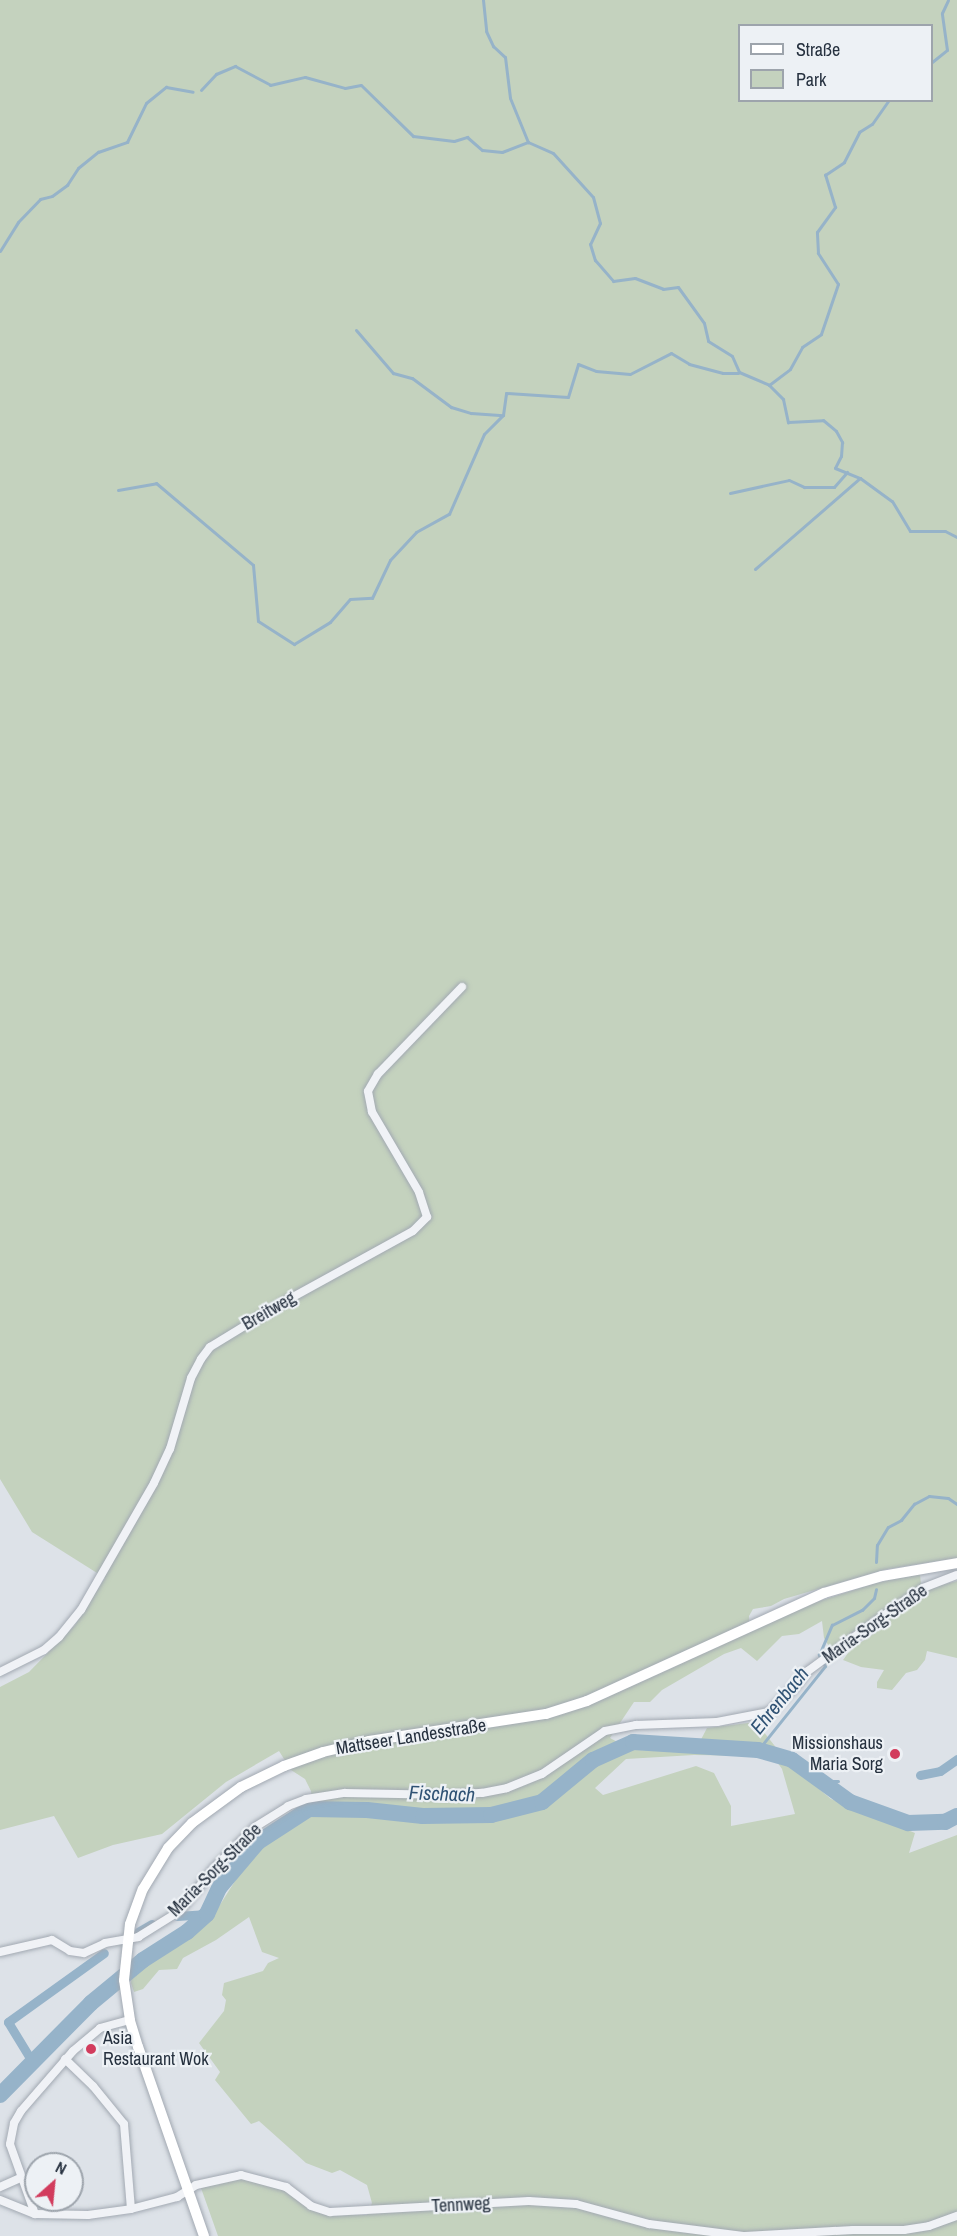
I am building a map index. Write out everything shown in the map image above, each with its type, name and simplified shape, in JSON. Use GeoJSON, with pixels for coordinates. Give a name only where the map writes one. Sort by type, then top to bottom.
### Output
{"type":"FeatureCollection","features":[{"type":"Feature","properties":{"kind":"main road","name":"Mattseer Landesstraße"},"geometry":{"type":"LineString","coordinates":[[204,2236],[130,2020],[125,1995],[127,1941],[143,1889],[157,1863],[177,1837],[216,1804],[284,1766],[369,1741],[546,1714],[587,1701],[824,1593],[882,1576],[957,1563]]}},
{"type":"Feature","properties":{"kind":"street","name":"Breitweg"},"geometry":{"type":"LineString","coordinates":[[0,1672],[44,1650],[59,1637],[81,1610],[154,1483],[170,1449],[191,1378],[210,1347],[282,1303],[412,1231],[427,1217],[418,1192],[372,1112],[368,1091],[378,1074],[462,987]]}},
{"type":"Feature","properties":{"kind":"street","name":"Maria-Sorg-Straße"},"geometry":{"type":"LineString","coordinates":[[0,1952],[52,1940],[70,1951],[84,1953],[105,1943],[127,1941],[138,1937],[180,1911],[240,1839],[270,1816],[306,1799],[345,1792],[451,1795],[507,1788],[542,1774],[605,1731],[636,1725],[717,1722],[769,1712],[827,1656],[923,1588],[957,1575]]}},
{"type":"Feature","properties":{"kind":"street"},"geometry":{"type":"LineString","coordinates":[[35,2214],[10,2144],[14,2123],[21,2111],[65,2059],[100,2028],[130,2020]]}},
{"type":"Feature","properties":{"kind":"street"},"geometry":{"type":"LineString","coordinates":[[65,2059],[93,2086],[124,2124],[131,2209]]}},
{"type":"Feature","properties":{"kind":"street","name":"Tennweg"},"geometry":{"type":"LineString","coordinates":[[35,2214],[88,2215],[131,2209],[177,2197],[196,2185],[212,2180],[241,2175],[286,2187],[311,2206],[330,2212],[529,2201],[576,2204],[650,2224],[744,2236],[853,2230],[904,2230],[929,2226],[957,2216]]}},
{"type":"Feature","properties":{"kind":"street"},"geometry":{"type":"LineString","coordinates":[[0,2187],[22,2177]]}},
{"type":"Feature","properties":{"kind":"street"},"geometry":{"type":"LineString","coordinates":[[0,2200],[35,2214]]}},
{"type":"Feature","properties":{"kind":"green space"},"geometry":{"type":"Polygon","coordinates":[[[0,0],[957,0],[957,1558],[887,1569],[784,1599],[771,1606],[753,1609],[749,1616],[750,1632],[810,1604],[876,1583],[920,1574],[921,1584],[926,1589],[957,1581],[957,1658],[927,1651],[925,1660],[917,1670],[906,1673],[892,1690],[877,1688],[877,1682],[884,1670],[861,1667],[843,1660],[851,1649],[891,1622],[881,1612],[830,1648],[824,1638],[822,1621],[799,1634],[782,1636],[757,1661],[741,1648],[724,1654],[662,1690],[650,1702],[634,1702],[610,1738],[632,1750],[695,1751],[707,1728],[756,1722],[789,1764],[831,1799],[915,1833],[909,1853],[957,1835],[957,2236],[218,2236],[201,2188],[241,2178],[287,2190],[322,2213],[367,2215],[372,2203],[367,2185],[340,2170],[332,2173],[306,2163],[259,2121],[251,2124],[215,2080],[220,2072],[199,2043],[224,2011],[226,2000],[222,1995],[224,1983],[263,1971],[268,1963],[279,1958],[262,1952],[249,1917],[216,1940],[183,1958],[177,1969],[159,1970],[143,1989],[134,1992],[131,1983],[132,1972],[211,1919],[242,1870],[267,1840],[313,1812],[311,1791],[305,1779],[291,1770],[279,1751],[226,1782],[162,1834],[113,1845],[78,1858],[54,1816],[0,1830],[0,1687],[29,1672],[75,1625],[105,1578],[32,1532],[0,1479],[0,0]],[[694,1755],[626,1759],[595,1788],[603,1795],[696,1766],[714,1773],[731,1806],[731,1826],[795,1814],[782,1769],[775,1759],[759,1756],[694,1755]]]}},
{"type":"Feature","properties":{"kind":"waterway"},"geometry":{"type":"LineString","coordinates":[[483,0],[486,31],[493,46],[505,57],[510,98],[528,142]]}},
{"type":"Feature","properties":{"kind":"waterway"},"geometry":{"type":"LineString","coordinates":[[933,61],[947,50],[942,13],[948,0]]}},
{"type":"Feature","properties":{"kind":"waterway"},"geometry":{"type":"LineString","coordinates":[[201,90],[216,74],[235,66],[270,85],[305,77],[345,88],[361,85],[413,136],[454,141],[467,137],[482,150],[502,152],[528,142],[553,153],[593,197],[600,223],[590,244],[595,260],[613,281],[635,278],[663,289],[678,287],[704,323],[708,341],[732,356],[739,372],[769,385],[783,399],[788,422],[823,420],[836,431],[842,442],[841,456],[835,468],[860,478],[892,501],[910,531],[945,531],[957,537]]}},
{"type":"Feature","properties":{"kind":"waterway"},"geometry":{"type":"LineString","coordinates":[[0,251],[18,222],[40,199],[52,196],[67,185],[78,168],[98,152],[127,142],[146,103],[166,87],[193,92]]}},
{"type":"Feature","properties":{"kind":"waterway"},"geometry":{"type":"LineString","coordinates":[[769,385],[790,369],[802,347],[821,334],[838,284],[818,253],[817,232],[835,207],[825,175],[844,162],[859,132],[872,124],[888,102]]}},
{"type":"Feature","properties":{"kind":"waterway"},"geometry":{"type":"LineString","coordinates":[[356,330],[393,373],[412,378],[451,407],[471,413],[503,415]]}},
{"type":"Feature","properties":{"kind":"waterway"},"geometry":{"type":"LineString","coordinates":[[118,490],[156,483],[253,565],[258,621],[294,644],[330,622],[350,599],[372,598],[390,560],[416,532],[449,514],[484,434],[503,415],[506,393],[568,397],[578,364],[596,371],[630,374],[671,353],[689,364],[723,373],[738,373]]}},
{"type":"Feature","properties":{"kind":"waterway"},"geometry":{"type":"LineString","coordinates":[[730,493],[789,480],[804,487],[834,487],[847,472]]}},
{"type":"Feature","properties":{"kind":"waterway"},"geometry":{"type":"LineString","coordinates":[[755,569],[860,478]]}},
{"type":"Feature","properties":{"kind":"waterway","name":"Ehrenbach"},"geometry":{"type":"LineString","coordinates":[[876,1562],[877,1545],[888,1527],[901,1520],[914,1504],[929,1496],[948,1498],[957,1504]]}},
{"type":"Feature","properties":{"kind":"waterway","name":"Ehrenbach"},"geometry":{"type":"LineString","coordinates":[[758,1750],[825,1666],[819,1655],[832,1625],[862,1610],[874,1598],[876,1589]]}},
{"type":"Feature","properties":{"kind":"waterway","name":"Fischach"},"geometry":{"type":"LineString","coordinates":[[0,2095],[91,2003],[143,1960],[187,1932],[207,1914],[219,1888],[258,1842],[309,1809],[367,1810],[423,1816],[491,1815],[542,1802],[593,1760],[633,1742],[758,1750],[792,1760],[850,1802],[908,1823],[945,1822],[957,1816]]}},
{"type":"Feature","properties":{"kind":"waterway"},"geometry":{"type":"LineString","coordinates":[[920,1775],[940,1771],[957,1759]]}},
{"type":"Feature","properties":{"kind":"waterway"},"geometry":{"type":"LineString","coordinates":[[819,1781],[838,1781]]}},
{"type":"Feature","properties":{"kind":"waterway"},"geometry":{"type":"LineString","coordinates":[[177,1916],[207,1914]]}},
{"type":"Feature","properties":{"kind":"waterway"},"geometry":{"type":"LineString","coordinates":[[138,1932],[152,1924]]}},
{"type":"Feature","properties":{"kind":"waterway"},"geometry":{"type":"LineString","coordinates":[[33,2063],[8,2022],[104,1953]]}},
{"type":"Feature","properties":{"kind":"place","name":"Missionshaus Maria Sorg"},"geometry":{"type":"Point","coordinates":[895,1754]}},
{"type":"Feature","properties":{"kind":"place","name":"Asia Restaurant Wok"},"geometry":{"type":"Point","coordinates":[91,2049]}}]}
